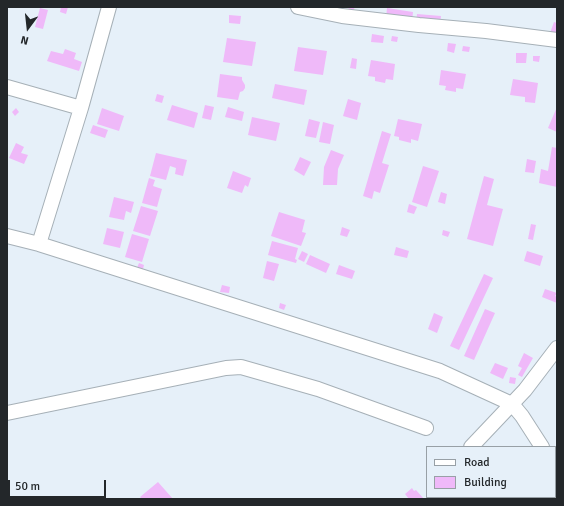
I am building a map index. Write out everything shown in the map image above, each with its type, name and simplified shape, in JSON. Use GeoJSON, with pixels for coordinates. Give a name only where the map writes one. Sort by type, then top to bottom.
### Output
{"type":"FeatureCollection","features":[{"type":"Feature","properties":{"kind":"street"},"geometry":{"type":"LineString","coordinates":[[39,244],[81,108],[109,7]]}},
{"type":"Feature","properties":{"kind":"street"},"geometry":{"type":"LineString","coordinates":[[298,7],[342,16],[557,40]]}},
{"type":"Feature","properties":{"kind":"street"},"geometry":{"type":"LineString","coordinates":[[7,87],[81,108]]}},
{"type":"Feature","properties":{"kind":"street"},"geometry":{"type":"LineString","coordinates":[[7,236],[39,244],[440,371],[512,404],[522,416],[541,446]]}},
{"type":"Feature","properties":{"kind":"street"},"geometry":{"type":"LineString","coordinates":[[472,446],[526,390],[557,348]]}},
{"type":"Feature","properties":{"kind":"street"},"geometry":{"type":"LineString","coordinates":[[7,413],[226,368],[241,367],[318,389],[426,428]]}},
{"type":"Feature","properties":{"kind":"building"},"geometry":{"type":"Polygon","coordinates":[[[61,7],[68,7],[66,14],[60,12],[61,7]]]}},
{"type":"Feature","properties":{"kind":"building"},"geometry":{"type":"Polygon","coordinates":[[[346,7],[355,7],[353,11],[346,7]]]}},
{"type":"Feature","properties":{"kind":"building"},"geometry":{"type":"Polygon","coordinates":[[[40,8],[48,10],[43,29],[35,27],[40,8]]]}},
{"type":"Feature","properties":{"kind":"building"},"geometry":{"type":"Polygon","coordinates":[[[387,8],[413,12],[412,22],[386,18],[387,8]]]}},
{"type":"Feature","properties":{"kind":"building"},"geometry":{"type":"Polygon","coordinates":[[[417,14],[441,16],[440,25],[416,23],[417,14]]]}},
{"type":"Feature","properties":{"kind":"building"},"geometry":{"type":"Polygon","coordinates":[[[229,15],[241,16],[240,24],[229,23],[229,15]]]}},
{"type":"Feature","properties":{"kind":"building"},"geometry":{"type":"Polygon","coordinates":[[[554,22],[557,23],[557,36],[550,33],[554,22]]]}},
{"type":"Feature","properties":{"kind":"building"},"geometry":{"type":"Polygon","coordinates":[[[372,34],[384,36],[383,43],[371,42],[372,34]]]}},
{"type":"Feature","properties":{"kind":"building"},"geometry":{"type":"Polygon","coordinates":[[[392,36],[398,37],[397,42],[391,41],[392,36]]]}},
{"type":"Feature","properties":{"kind":"building"},"geometry":{"type":"Polygon","coordinates":[[[227,38],[256,42],[252,66],[223,62],[227,38]]]}},
{"type":"Feature","properties":{"kind":"building"},"geometry":{"type":"Polygon","coordinates":[[[448,43],[456,44],[454,53],[447,51],[448,43]]]}},
{"type":"Feature","properties":{"kind":"building"},"geometry":{"type":"Polygon","coordinates":[[[463,46],[470,47],[469,52],[462,51],[463,46]]]}},
{"type":"Feature","properties":{"kind":"building"},"geometry":{"type":"Polygon","coordinates":[[[298,47],[327,51],[323,75],[294,71],[298,47]]]}},
{"type":"Feature","properties":{"kind":"building"},"geometry":{"type":"Polygon","coordinates":[[[65,49],[76,53],[74,59],[82,62],[79,71],[47,61],[51,51],[63,54],[65,49]]]}},
{"type":"Feature","properties":{"kind":"building"},"geometry":{"type":"Polygon","coordinates":[[[516,53],[527,53],[526,63],[516,63],[516,53]]]}},
{"type":"Feature","properties":{"kind":"building"},"geometry":{"type":"Polygon","coordinates":[[[533,56],[540,56],[539,62],[533,61],[533,56]]]}},
{"type":"Feature","properties":{"kind":"building"},"geometry":{"type":"Polygon","coordinates":[[[352,58],[357,59],[356,69],[350,68],[352,58]]]}},
{"type":"Feature","properties":{"kind":"building"},"geometry":{"type":"Polygon","coordinates":[[[371,60],[395,64],[393,80],[386,79],[385,83],[375,81],[375,77],[368,76],[371,60]]]}},
{"type":"Feature","properties":{"kind":"building"},"geometry":{"type":"Polygon","coordinates":[[[441,70],[466,74],[463,89],[456,88],[456,92],[445,90],[446,86],[439,85],[441,70]]]}},
{"type":"Feature","properties":{"kind":"building"},"geometry":{"type":"Polygon","coordinates":[[[220,74],[242,77],[245,88],[240,92],[238,100],[217,97],[220,74]]]}},
{"type":"Feature","properties":{"kind":"building"},"geometry":{"type":"Polygon","coordinates":[[[513,79],[538,83],[535,103],[525,102],[525,97],[510,95],[513,79]]]}},
{"type":"Feature","properties":{"kind":"building"},"geometry":{"type":"Polygon","coordinates":[[[275,84],[307,90],[304,105],[272,98],[275,84]]]}},
{"type":"Feature","properties":{"kind":"building"},"geometry":{"type":"Polygon","coordinates":[[[157,94],[164,96],[162,103],[155,101],[157,94]]]}},
{"type":"Feature","properties":{"kind":"building"},"geometry":{"type":"Polygon","coordinates":[[[348,99],[361,103],[357,120],[343,116],[348,99]]]}},
{"type":"Feature","properties":{"kind":"building"},"geometry":{"type":"Polygon","coordinates":[[[172,105],[198,113],[194,128],[167,120],[172,105]]]}},
{"type":"Feature","properties":{"kind":"building"},"geometry":{"type":"Polygon","coordinates":[[[205,105],[214,107],[211,120],[202,118],[205,105]]]}},
{"type":"Feature","properties":{"kind":"building"},"geometry":{"type":"Polygon","coordinates":[[[228,107],[244,112],[242,121],[225,117],[228,107]]]}},
{"type":"Feature","properties":{"kind":"building"},"geometry":{"type":"Polygon","coordinates":[[[557,107],[557,132],[548,128],[557,107]]]}},
{"type":"Feature","properties":{"kind":"building"},"geometry":{"type":"Polygon","coordinates":[[[16,108],[19,112],[15,116],[12,112],[16,108]]]}},
{"type":"Feature","properties":{"kind":"building"},"geometry":{"type":"Polygon","coordinates":[[[102,108],[124,116],[119,131],[97,124],[102,108]]]}},
{"type":"Feature","properties":{"kind":"building"},"geometry":{"type":"Polygon","coordinates":[[[252,117],[280,123],[276,141],[248,135],[252,117]]]}},
{"type":"Feature","properties":{"kind":"building"},"geometry":{"type":"Polygon","coordinates":[[[309,119],[320,122],[316,138],[305,136],[309,119]]]}},
{"type":"Feature","properties":{"kind":"building"},"geometry":{"type":"Polygon","coordinates":[[[398,119],[422,124],[418,141],[411,139],[411,143],[399,140],[399,137],[394,136],[398,119]]]}},
{"type":"Feature","properties":{"kind":"building"},"geometry":{"type":"Polygon","coordinates":[[[323,122],[334,125],[330,144],[319,142],[323,122]]]}},
{"type":"Feature","properties":{"kind":"building"},"geometry":{"type":"Polygon","coordinates":[[[93,125],[108,130],[105,138],[90,133],[93,125]]]}},
{"type":"Feature","properties":{"kind":"building"},"geometry":{"type":"Polygon","coordinates":[[[382,131],[391,134],[382,163],[389,165],[380,193],[374,191],[372,199],[363,196],[382,131]]]}},
{"type":"Feature","properties":{"kind":"building"},"geometry":{"type":"Polygon","coordinates":[[[16,143],[24,147],[21,153],[28,155],[24,164],[9,158],[16,143]]]}},
{"type":"Feature","properties":{"kind":"building"},"geometry":{"type":"Polygon","coordinates":[[[552,147],[557,148],[557,187],[539,183],[541,169],[548,171],[552,147]]]}},
{"type":"Feature","properties":{"kind":"building"},"geometry":{"type":"Polygon","coordinates":[[[331,150],[344,155],[338,169],[337,185],[323,185],[324,167],[331,150]]]}},
{"type":"Feature","properties":{"kind":"building"},"geometry":{"type":"Polygon","coordinates":[[[156,153],[187,160],[183,176],[175,174],[176,168],[170,166],[166,180],[150,176],[156,153]]]}},
{"type":"Feature","properties":{"kind":"building"},"geometry":{"type":"Polygon","coordinates":[[[300,157],[311,162],[304,176],[294,170],[300,157]]]}},
{"type":"Feature","properties":{"kind":"building"},"geometry":{"type":"Polygon","coordinates":[[[527,159],[536,161],[534,173],[525,172],[527,159]]]}},
{"type":"Feature","properties":{"kind":"building"},"geometry":{"type":"Polygon","coordinates":[[[423,166],[439,171],[427,207],[412,202],[423,166]]]}},
{"type":"Feature","properties":{"kind":"building"},"geometry":{"type":"Polygon","coordinates":[[[233,171],[251,178],[248,187],[245,185],[242,193],[227,188],[233,171]]]}},
{"type":"Feature","properties":{"kind":"building"},"geometry":{"type":"Polygon","coordinates":[[[484,176],[494,179],[487,205],[503,209],[493,246],[467,239],[484,176]]]}},
{"type":"Feature","properties":{"kind":"building"},"geometry":{"type":"Polygon","coordinates":[[[149,178],[155,180],[153,186],[162,189],[157,207],[142,203],[149,178]]]}},
{"type":"Feature","properties":{"kind":"building"},"geometry":{"type":"Polygon","coordinates":[[[441,192],[447,194],[445,204],[438,202],[441,192]]]}},
{"type":"Feature","properties":{"kind":"building"},"geometry":{"type":"Polygon","coordinates":[[[114,197],[134,202],[131,213],[126,211],[124,220],[109,217],[114,197]]]}},
{"type":"Feature","properties":{"kind":"building"},"geometry":{"type":"Polygon","coordinates":[[[409,204],[417,207],[414,214],[407,212],[409,204]]]}},
{"type":"Feature","properties":{"kind":"building"},"geometry":{"type":"Polygon","coordinates":[[[141,206],[158,211],[150,236],[133,231],[141,206]]]}},
{"type":"Feature","properties":{"kind":"building"},"geometry":{"type":"Polygon","coordinates":[[[279,212],[305,220],[302,232],[306,233],[301,246],[271,236],[279,212]]]}},
{"type":"Feature","properties":{"kind":"building"},"geometry":{"type":"Polygon","coordinates":[[[531,224],[536,225],[533,240],[528,239],[531,224]]]}},
{"type":"Feature","properties":{"kind":"building"},"geometry":{"type":"Polygon","coordinates":[[[342,227],[350,230],[347,237],[340,235],[342,227]]]}},
{"type":"Feature","properties":{"kind":"building"},"geometry":{"type":"Polygon","coordinates":[[[107,228],[124,232],[120,248],[103,244],[107,228]]]}},
{"type":"Feature","properties":{"kind":"building"},"geometry":{"type":"Polygon","coordinates":[[[443,230],[450,232],[448,237],[442,235],[443,230]]]}},
{"type":"Feature","properties":{"kind":"building"},"geometry":{"type":"Polygon","coordinates":[[[132,234],[149,239],[142,262],[125,257],[132,234]]]}},
{"type":"Feature","properties":{"kind":"building"},"geometry":{"type":"Polygon","coordinates":[[[272,241],[298,248],[295,259],[297,260],[296,263],[268,255],[272,241]]]}},
{"type":"Feature","properties":{"kind":"building"},"geometry":{"type":"Polygon","coordinates":[[[396,247],[409,251],[407,258],[394,255],[396,247]]]}},
{"type":"Feature","properties":{"kind":"building"},"geometry":{"type":"Polygon","coordinates":[[[302,251],[308,254],[304,262],[298,259],[302,251]]]}},
{"type":"Feature","properties":{"kind":"building"},"geometry":{"type":"Polygon","coordinates":[[[527,251],[543,256],[540,266],[524,261],[527,251]]]}},
{"type":"Feature","properties":{"kind":"building"},"geometry":{"type":"Polygon","coordinates":[[[310,255],[330,264],[326,273],[306,264],[310,255]]]}},
{"type":"Feature","properties":{"kind":"building"},"geometry":{"type":"Polygon","coordinates":[[[267,261],[279,264],[274,281],[263,278],[267,261]]]}},
{"type":"Feature","properties":{"kind":"building"},"geometry":{"type":"Polygon","coordinates":[[[139,263],[144,265],[143,269],[137,268],[139,263]]]}},
{"type":"Feature","properties":{"kind":"building"},"geometry":{"type":"Polygon","coordinates":[[[339,265],[355,271],[352,279],[336,274],[339,265]]]}},
{"type":"Feature","properties":{"kind":"building"},"geometry":{"type":"Polygon","coordinates":[[[484,274],[493,278],[459,350],[450,346],[484,274]]]}},
{"type":"Feature","properties":{"kind":"building"},"geometry":{"type":"Polygon","coordinates":[[[222,285],[230,287],[229,293],[220,292],[222,285]]]}},
{"type":"Feature","properties":{"kind":"building"},"geometry":{"type":"Polygon","coordinates":[[[545,289],[557,293],[555,296],[557,297],[557,303],[542,297],[545,289]]]}},
{"type":"Feature","properties":{"kind":"building"},"geometry":{"type":"Polygon","coordinates":[[[280,303],[286,305],[284,310],[279,308],[280,303]]]}},
{"type":"Feature","properties":{"kind":"building"},"geometry":{"type":"Polygon","coordinates":[[[485,309],[495,313],[474,360],[464,356],[485,309]]]}},
{"type":"Feature","properties":{"kind":"building"},"geometry":{"type":"Polygon","coordinates":[[[434,313],[443,317],[437,333],[428,329],[434,313]]]}},
{"type":"Feature","properties":{"kind":"building"},"geometry":{"type":"Polygon","coordinates":[[[524,353],[533,358],[522,377],[518,375],[522,368],[518,366],[524,353]]]}},
{"type":"Feature","properties":{"kind":"building"},"geometry":{"type":"Polygon","coordinates":[[[495,363],[508,368],[503,379],[490,373],[495,363]]]}},
{"type":"Feature","properties":{"kind":"building"},"geometry":{"type":"Polygon","coordinates":[[[510,377],[516,378],[515,384],[509,383],[510,377]]]}},
{"type":"Feature","properties":{"kind":"building"},"geometry":{"type":"Polygon","coordinates":[[[158,482],[173,499],[142,499],[140,497],[158,482]]]}},
{"type":"Feature","properties":{"kind":"building"},"geometry":{"type":"Polygon","coordinates":[[[412,488],[414,491],[416,490],[424,499],[409,499],[405,494],[412,488]]]}}]}
